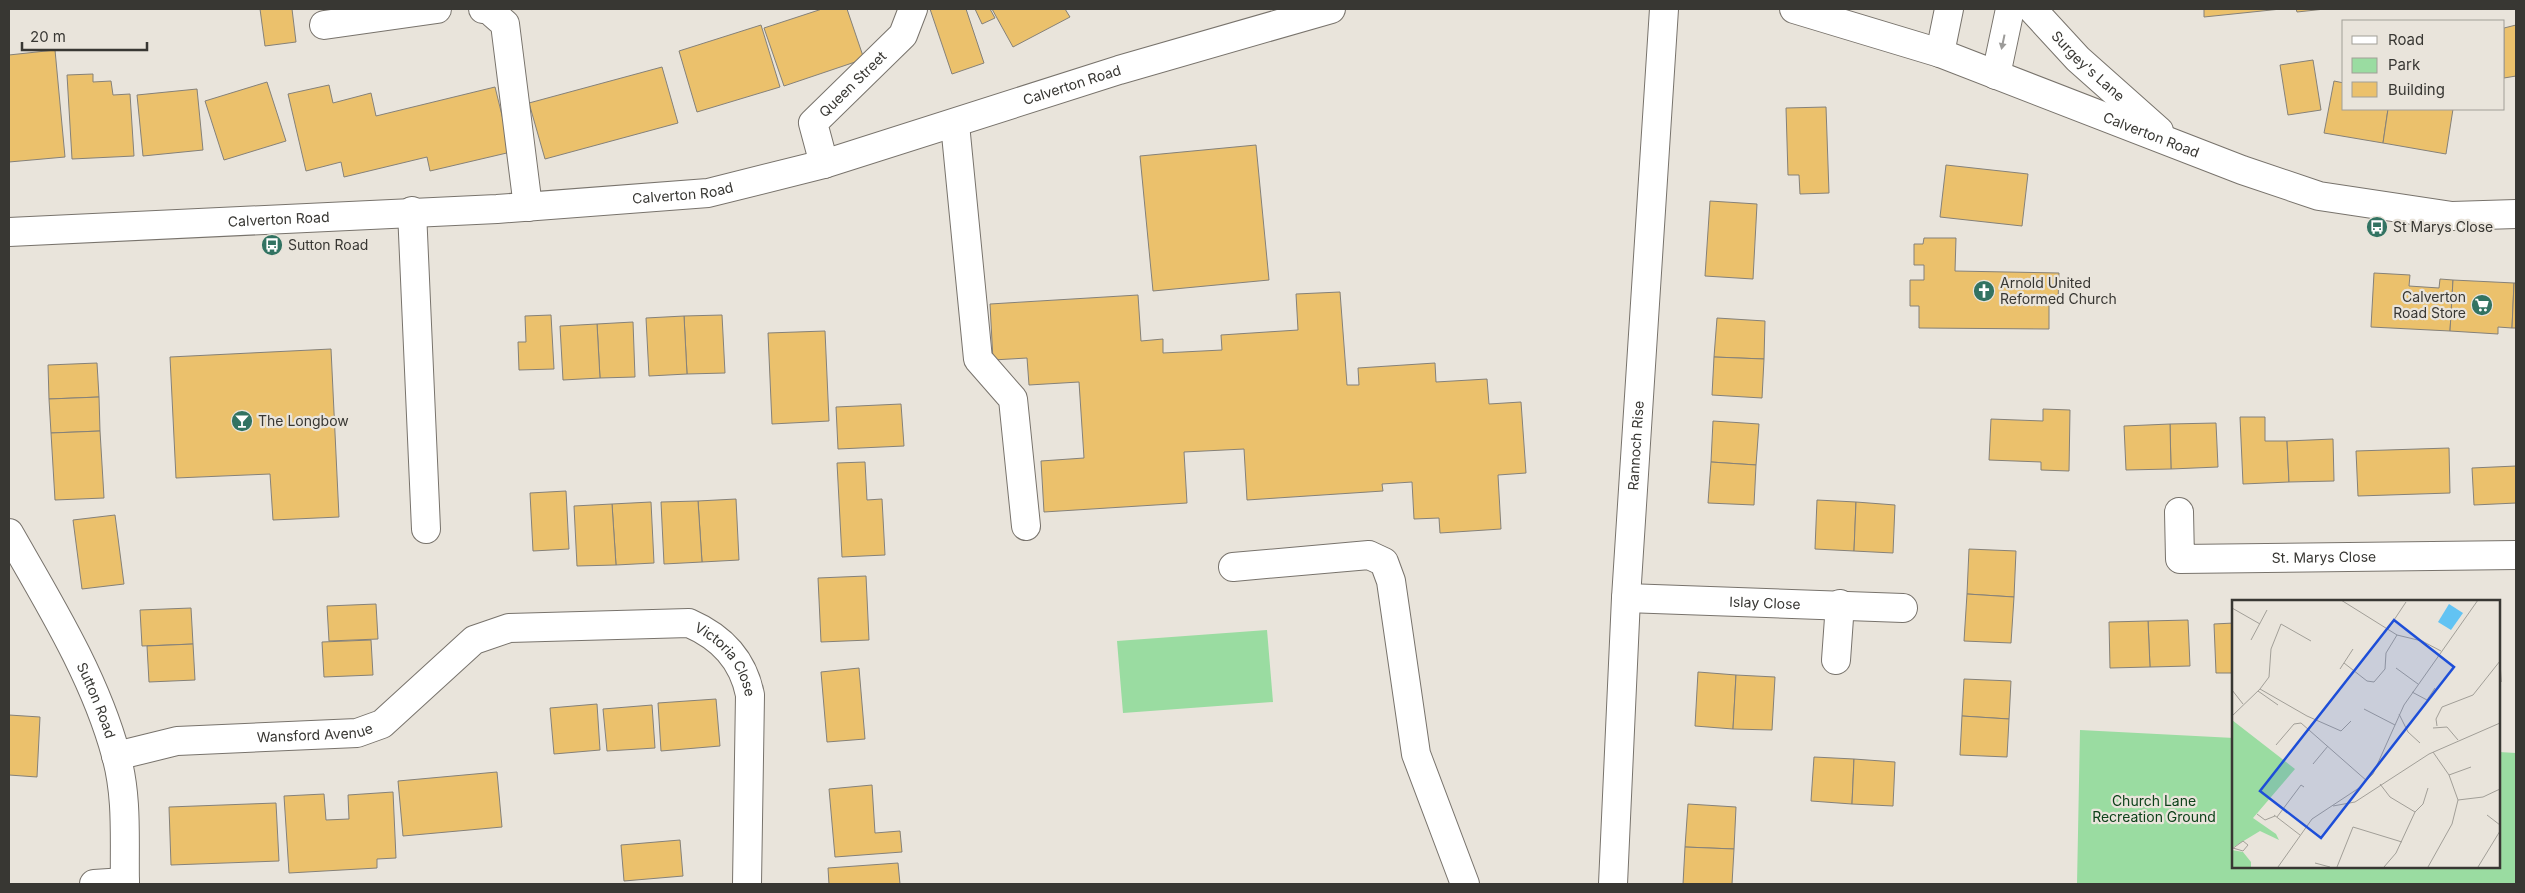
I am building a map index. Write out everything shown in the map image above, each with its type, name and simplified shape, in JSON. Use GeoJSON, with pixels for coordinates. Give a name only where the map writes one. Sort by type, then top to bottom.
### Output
{"type":"FeatureCollection","features":[{"type":"Feature","properties":{"kind":"street"},"geometry":{"type":"LineString","coordinates":[[324,24],[437,9]]}},
{"type":"Feature","properties":{"kind":"street"},"geometry":{"type":"LineString","coordinates":[[483,9],[489,10],[505,24],[528,207]]}},
{"type":"Feature","properties":{"kind":"street","name":"Queen Street"},"geometry":{"type":"LineString","coordinates":[[824,164],[813,123],[902,35],[913,9]]}},
{"type":"Feature","properties":{"kind":"street","name":"Calverton Road"},"geometry":{"type":"LineString","coordinates":[[9,232],[412,211],[528,207],[708,194],[824,164],[955,124],[1119,70],[1331,9]]}},
{"type":"Feature","properties":{"kind":"street","name":"Rannoch Rise"},"geometry":{"type":"LineString","coordinates":[[1613,884],[1626,598],[1664,9]]}},
{"type":"Feature","properties":{"kind":"street","name":"Calverton Road"},"geometry":{"type":"LineString","coordinates":[[1794,9],[1940,53],[2242,170],[2319,196],[2452,216],[2516,214]]}},
{"type":"Feature","properties":{"kind":"street"},"geometry":{"type":"LineString","coordinates":[[1940,53],[1948,9]]}},
{"type":"Feature","properties":{"kind":"street"},"geometry":{"type":"LineString","coordinates":[[1996,75],[2010,9]]}},
{"type":"Feature","properties":{"kind":"street","name":"Surgey's Lane"},"geometry":{"type":"LineString","coordinates":[[2032,9],[2078,59],[2170,141]]}},
{"type":"Feature","properties":{"kind":"street"},"geometry":{"type":"LineString","coordinates":[[955,124],[978,359],[1013,399],[1026,526]]}},
{"type":"Feature","properties":{"kind":"street"},"geometry":{"type":"LineString","coordinates":[[412,211],[426,528]]}},
{"type":"Feature","properties":{"kind":"street","name":"St. Marys Close"},"geometry":{"type":"LineString","coordinates":[[2178,512],[2180,559],[2516,555]]}},
{"type":"Feature","properties":{"kind":"street","name":"Sutton Road"},"geometry":{"type":"LineString","coordinates":[[9,533],[76,657],[96,699],[116,756],[126,817],[125,883]]}},
{"type":"Feature","properties":{"kind":"street"},"geometry":{"type":"LineString","coordinates":[[1233,567],[1369,555],[1384,562],[1391,580],[1416,754],[1465,884]]}},
{"type":"Feature","properties":{"kind":"street","name":"Islay Close"},"geometry":{"type":"LineString","coordinates":[[1626,598],[1840,604],[1903,608]]}},
{"type":"Feature","properties":{"kind":"street"},"geometry":{"type":"LineString","coordinates":[[1836,660],[1840,604]]}},
{"type":"Feature","properties":{"kind":"street","name":"Victoria Close"},"geometry":{"type":"LineString","coordinates":[[509,628],[688,623],[708,632],[727,648],[741,665],[750,695],[747,884]]}},
{"type":"Feature","properties":{"kind":"street","name":"Wansford Avenue"},"geometry":{"type":"LineString","coordinates":[[116,756],[177,741],[357,732],[382,724],[474,640],[509,628]]}},
{"type":"Feature","properties":{"kind":"street"},"geometry":{"type":"LineString","coordinates":[[94,884],[125,883]]}},
{"type":"Feature","properties":{"kind":"green space"},"geometry":{"type":"Polygon","coordinates":[[[1267,630],[1273,702],[1123,713],[1117,641],[1267,630]]]}},
{"type":"Feature","properties":{"kind":"green space","name":"Church Lane Recreation Ground"},"geometry":{"type":"Polygon","coordinates":[[[2080,730],[2232,738],[2232,868],[2500,868],[2500,752],[2516,753],[2516,884],[2077,884],[2080,730]]]}},
{"type":"Feature","properties":{"kind":"building"},"geometry":{"type":"Polygon","coordinates":[[[260,9],[292,9],[296,42],[265,46],[260,9]]]}},
{"type":"Feature","properties":{"kind":"building"},"geometry":{"type":"Polygon","coordinates":[[[822,9],[847,9],[864,59],[784,86],[764,28],[822,9]]]}},
{"type":"Feature","properties":{"kind":"building"},"geometry":{"type":"Polygon","coordinates":[[[930,9],[966,9],[984,63],[952,74],[930,9]]]}},
{"type":"Feature","properties":{"kind":"building"},"geometry":{"type":"Polygon","coordinates":[[[975,9],[990,9],[995,18],[982,24],[975,9]]]}},
{"type":"Feature","properties":{"kind":"building"},"geometry":{"type":"Polygon","coordinates":[[[992,9],[1065,9],[1070,17],[1013,47],[992,9]]]}},
{"type":"Feature","properties":{"kind":"building"},"geometry":{"type":"Polygon","coordinates":[[[2204,9],[2281,9],[2204,17],[2204,9]]]}},
{"type":"Feature","properties":{"kind":"building"},"geometry":{"type":"Polygon","coordinates":[[[2296,9],[2325,9],[2297,12],[2296,9]]]}},
{"type":"Feature","properties":{"kind":"building"},"geometry":{"type":"Polygon","coordinates":[[[761,25],[780,87],[697,112],[679,51],[761,25]]]}},
{"type":"Feature","properties":{"kind":"building"},"geometry":{"type":"Polygon","coordinates":[[[2516,25],[2516,76],[2505,78],[2505,28],[2516,25]]]}},
{"type":"Feature","properties":{"kind":"building"},"geometry":{"type":"Polygon","coordinates":[[[55,50],[65,157],[9,162],[9,55],[55,50]]]}},
{"type":"Feature","properties":{"kind":"building"},"geometry":{"type":"Polygon","coordinates":[[[2313,60],[2321,110],[2288,115],[2280,65],[2313,60]]]}},
{"type":"Feature","properties":{"kind":"building"},"geometry":{"type":"Polygon","coordinates":[[[662,67],[678,123],[545,159],[529,103],[662,67]]]}},
{"type":"Feature","properties":{"kind":"building"},"geometry":{"type":"Polygon","coordinates":[[[93,74],[93,82],[111,81],[113,95],[130,94],[134,156],[72,159],[67,75],[93,74]]]}},
{"type":"Feature","properties":{"kind":"building"},"geometry":{"type":"Polygon","coordinates":[[[2334,81],[2342,83],[2342,110],[2388,110],[2383,143],[2324,133],[2334,81]]]}},
{"type":"Feature","properties":{"kind":"building"},"geometry":{"type":"Polygon","coordinates":[[[267,82],[286,141],[224,160],[205,101],[267,82]]]}},
{"type":"Feature","properties":{"kind":"building"},"geometry":{"type":"Polygon","coordinates":[[[329,85],[333,103],[371,93],[376,116],[495,87],[511,152],[430,171],[427,157],[344,177],[341,162],[306,171],[288,94],[329,85]]]}},
{"type":"Feature","properties":{"kind":"building"},"geometry":{"type":"Polygon","coordinates":[[[197,89],[203,150],[143,156],[137,95],[197,89]]]}},
{"type":"Feature","properties":{"kind":"building"},"geometry":{"type":"Polygon","coordinates":[[[1826,107],[1829,193],[1800,194],[1799,175],[1788,175],[1786,108],[1826,107]]]}},
{"type":"Feature","properties":{"kind":"building"},"geometry":{"type":"Polygon","coordinates":[[[2388,110],[2453,110],[2446,154],[2383,143],[2388,110]]]}},
{"type":"Feature","properties":{"kind":"building"},"geometry":{"type":"Polygon","coordinates":[[[1256,145],[1269,280],[1153,291],[1140,156],[1256,145]]]}},
{"type":"Feature","properties":{"kind":"building"},"geometry":{"type":"Polygon","coordinates":[[[1946,165],[2028,174],[2022,226],[1940,217],[1946,165]]]}},
{"type":"Feature","properties":{"kind":"building"},"geometry":{"type":"Polygon","coordinates":[[[1710,201],[1757,204],[1753,279],[1705,276],[1710,201]]]}},
{"type":"Feature","properties":{"kind":"building","name":"Arnold United Reformed Church"},"geometry":{"type":"Polygon","coordinates":[[[1924,238],[1956,238],[1955,271],[2059,273],[2058,301],[2049,301],[2049,329],[1919,328],[1919,306],[1910,306],[1910,280],[1924,280],[1924,265],[1914,265],[1914,244],[1923,244],[1924,238]]]}},
{"type":"Feature","properties":{"kind":"building"},"geometry":{"type":"Polygon","coordinates":[[[2374,273],[2410,275],[2409,286],[2439,288],[2440,279],[2453,280],[2450,331],[2371,327],[2374,273]]]}},
{"type":"Feature","properties":{"kind":"building","name":"Calverton Road Store"},"geometry":{"type":"Polygon","coordinates":[[[2453,280],[2514,283],[2512,328],[2498,327],[2498,334],[2450,331],[2453,280]]]}},
{"type":"Feature","properties":{"kind":"building"},"geometry":{"type":"Polygon","coordinates":[[[2514,283],[2516,283],[2516,328],[2512,328],[2514,283]]]}},
{"type":"Feature","properties":{"kind":"building"},"geometry":{"type":"Polygon","coordinates":[[[1340,292],[1347,385],[1359,385],[1358,368],[1435,363],[1436,382],[1487,379],[1489,404],[1521,402],[1526,473],[1498,475],[1501,529],[1440,533],[1439,518],[1414,519],[1412,482],[1382,484],[1383,491],[1247,500],[1244,449],[1184,452],[1187,503],[1044,512],[1041,461],[1084,458],[1079,382],[1029,385],[1027,358],[993,360],[990,304],[1138,295],[1141,341],[1163,339],[1163,353],[1222,350],[1221,335],[1298,330],[1296,294],[1340,292]]]}},
{"type":"Feature","properties":{"kind":"building"},"geometry":{"type":"Polygon","coordinates":[[[551,315],[554,369],[519,370],[518,342],[526,342],[525,316],[551,315]]]}},
{"type":"Feature","properties":{"kind":"building"},"geometry":{"type":"Polygon","coordinates":[[[722,315],[725,373],[687,374],[684,316],[722,315]]]}},
{"type":"Feature","properties":{"kind":"building"},"geometry":{"type":"Polygon","coordinates":[[[684,316],[687,374],[649,376],[646,318],[684,316]]]}},
{"type":"Feature","properties":{"kind":"building"},"geometry":{"type":"Polygon","coordinates":[[[1717,318],[1765,321],[1764,359],[1714,357],[1717,318]]]}},
{"type":"Feature","properties":{"kind":"building"},"geometry":{"type":"Polygon","coordinates":[[[633,322],[635,377],[600,378],[597,324],[633,322]]]}},
{"type":"Feature","properties":{"kind":"building"},"geometry":{"type":"Polygon","coordinates":[[[597,324],[600,378],[563,380],[560,326],[597,324]]]}},
{"type":"Feature","properties":{"kind":"building"},"geometry":{"type":"Polygon","coordinates":[[[825,331],[829,421],[772,424],[768,333],[825,331]]]}},
{"type":"Feature","properties":{"kind":"building"},"geometry":{"type":"Polygon","coordinates":[[[331,349],[339,517],[273,520],[270,474],[176,478],[170,357],[331,349]]]}},
{"type":"Feature","properties":{"kind":"building"},"geometry":{"type":"Polygon","coordinates":[[[1714,357],[1764,359],[1762,398],[1712,395],[1714,357]]]}},
{"type":"Feature","properties":{"kind":"building"},"geometry":{"type":"Polygon","coordinates":[[[97,363],[99,397],[49,399],[48,365],[97,363]]]}},
{"type":"Feature","properties":{"kind":"building"},"geometry":{"type":"Polygon","coordinates":[[[99,397],[100,431],[51,433],[49,399],[99,397]]]}},
{"type":"Feature","properties":{"kind":"building"},"geometry":{"type":"Polygon","coordinates":[[[901,404],[904,446],[838,449],[836,407],[901,404]]]}},
{"type":"Feature","properties":{"kind":"building"},"geometry":{"type":"Polygon","coordinates":[[[2043,409],[2070,410],[2069,471],[2041,470],[2041,462],[1989,460],[1991,419],[2043,421],[2043,409]]]}},
{"type":"Feature","properties":{"kind":"building"},"geometry":{"type":"Polygon","coordinates":[[[2240,417],[2265,417],[2265,441],[2287,441],[2289,482],[2243,484],[2240,417]]]}},
{"type":"Feature","properties":{"kind":"building"},"geometry":{"type":"Polygon","coordinates":[[[1713,421],[1759,424],[1756,465],[1711,462],[1713,421]]]}},
{"type":"Feature","properties":{"kind":"building"},"geometry":{"type":"Polygon","coordinates":[[[2216,423],[2218,467],[2171,469],[2170,424],[2216,423]]]}},
{"type":"Feature","properties":{"kind":"building"},"geometry":{"type":"Polygon","coordinates":[[[2170,424],[2171,469],[2126,470],[2124,426],[2170,424]]]}},
{"type":"Feature","properties":{"kind":"building"},"geometry":{"type":"Polygon","coordinates":[[[100,431],[104,498],[55,500],[51,433],[100,431]]]}},
{"type":"Feature","properties":{"kind":"building"},"geometry":{"type":"Polygon","coordinates":[[[2333,439],[2334,481],[2289,482],[2287,441],[2333,439]]]}},
{"type":"Feature","properties":{"kind":"building"},"geometry":{"type":"Polygon","coordinates":[[[2449,448],[2450,493],[2358,496],[2356,451],[2449,448]]]}},
{"type":"Feature","properties":{"kind":"building"},"geometry":{"type":"Polygon","coordinates":[[[865,462],[867,500],[882,499],[885,555],[842,557],[837,463],[865,462]]]}},
{"type":"Feature","properties":{"kind":"building"},"geometry":{"type":"Polygon","coordinates":[[[1711,462],[1756,465],[1754,505],[1708,503],[1711,462]]]}},
{"type":"Feature","properties":{"kind":"building"},"geometry":{"type":"Polygon","coordinates":[[[2516,466],[2516,503],[2474,505],[2472,468],[2516,466]]]}},
{"type":"Feature","properties":{"kind":"building"},"geometry":{"type":"Polygon","coordinates":[[[566,491],[569,549],[533,551],[530,493],[566,491]]]}},
{"type":"Feature","properties":{"kind":"building"},"geometry":{"type":"Polygon","coordinates":[[[736,499],[739,560],[702,562],[698,501],[736,499]]]}},
{"type":"Feature","properties":{"kind":"building"},"geometry":{"type":"Polygon","coordinates":[[[1817,500],[1856,502],[1854,551],[1815,549],[1817,500]]]}},
{"type":"Feature","properties":{"kind":"building"},"geometry":{"type":"Polygon","coordinates":[[[698,501],[702,562],[664,564],[661,502],[698,501]]]}},
{"type":"Feature","properties":{"kind":"building"},"geometry":{"type":"Polygon","coordinates":[[[651,502],[654,563],[616,565],[612,504],[651,502]]]}},
{"type":"Feature","properties":{"kind":"building"},"geometry":{"type":"Polygon","coordinates":[[[1856,502],[1895,505],[1893,553],[1854,551],[1856,502]]]}},
{"type":"Feature","properties":{"kind":"building"},"geometry":{"type":"Polygon","coordinates":[[[612,504],[616,565],[577,566],[574,506],[612,504]]]}},
{"type":"Feature","properties":{"kind":"building"},"geometry":{"type":"Polygon","coordinates":[[[115,515],[124,584],[82,589],[73,520],[115,515]]]}},
{"type":"Feature","properties":{"kind":"building"},"geometry":{"type":"Polygon","coordinates":[[[1969,549],[2016,551],[2014,597],[1967,594],[1969,549]]]}},
{"type":"Feature","properties":{"kind":"building"},"geometry":{"type":"Polygon","coordinates":[[[866,576],[869,640],[821,642],[818,578],[866,576]]]}},
{"type":"Feature","properties":{"kind":"building"},"geometry":{"type":"Polygon","coordinates":[[[1967,594],[2014,597],[2011,643],[1964,641],[1967,594]]]}},
{"type":"Feature","properties":{"kind":"building"},"geometry":{"type":"Polygon","coordinates":[[[376,604],[378,639],[329,641],[327,606],[376,604]]]}},
{"type":"Feature","properties":{"kind":"building"},"geometry":{"type":"Polygon","coordinates":[[[191,608],[193,644],[142,646],[140,610],[191,608]]]}},
{"type":"Feature","properties":{"kind":"building"},"geometry":{"type":"Polygon","coordinates":[[[2188,620],[2190,666],[2150,667],[2148,621],[2188,620]]]}},
{"type":"Feature","properties":{"kind":"building"},"geometry":{"type":"Polygon","coordinates":[[[2148,621],[2150,667],[2110,668],[2109,622],[2148,621]]]}},
{"type":"Feature","properties":{"kind":"building"},"geometry":{"type":"Polygon","coordinates":[[[2232,623],[2232,673],[2216,673],[2214,624],[2232,623]]]}},
{"type":"Feature","properties":{"kind":"building"},"geometry":{"type":"Polygon","coordinates":[[[371,640],[373,675],[324,677],[322,642],[371,640]]]}},
{"type":"Feature","properties":{"kind":"building"},"geometry":{"type":"Polygon","coordinates":[[[193,644],[195,680],[149,682],[147,646],[193,644]]]}},
{"type":"Feature","properties":{"kind":"building"},"geometry":{"type":"Polygon","coordinates":[[[859,668],[865,739],[827,742],[821,672],[859,668]]]}},
{"type":"Feature","properties":{"kind":"building"},"geometry":{"type":"Polygon","coordinates":[[[1698,672],[1736,675],[1733,729],[1695,726],[1698,672]]]}},
{"type":"Feature","properties":{"kind":"building"},"geometry":{"type":"Polygon","coordinates":[[[1736,675],[1775,677],[1772,730],[1733,729],[1736,675]]]}},
{"type":"Feature","properties":{"kind":"building"},"geometry":{"type":"Polygon","coordinates":[[[1964,679],[2011,681],[2009,719],[1962,716],[1964,679]]]}},
{"type":"Feature","properties":{"kind":"building"},"geometry":{"type":"Polygon","coordinates":[[[716,699],[720,746],[661,751],[658,703],[716,699]]]}},
{"type":"Feature","properties":{"kind":"building"},"geometry":{"type":"Polygon","coordinates":[[[597,704],[600,750],[554,754],[550,708],[597,704]]]}},
{"type":"Feature","properties":{"kind":"building"},"geometry":{"type":"Polygon","coordinates":[[[652,705],[655,748],[607,751],[603,709],[652,705]]]}},
{"type":"Feature","properties":{"kind":"building"},"geometry":{"type":"Polygon","coordinates":[[[9,715],[40,717],[37,777],[9,775],[9,715]]]}},
{"type":"Feature","properties":{"kind":"building"},"geometry":{"type":"Polygon","coordinates":[[[1962,716],[2009,719],[2007,757],[1960,755],[1962,716]]]}},
{"type":"Feature","properties":{"kind":"building"},"geometry":{"type":"Polygon","coordinates":[[[1814,757],[1854,759],[1852,804],[1811,801],[1814,757]]]}},
{"type":"Feature","properties":{"kind":"building"},"geometry":{"type":"Polygon","coordinates":[[[1854,759],[1895,762],[1893,806],[1852,804],[1854,759]]]}},
{"type":"Feature","properties":{"kind":"building"},"geometry":{"type":"Polygon","coordinates":[[[497,772],[502,827],[403,836],[398,781],[497,772]]]}},
{"type":"Feature","properties":{"kind":"building"},"geometry":{"type":"Polygon","coordinates":[[[872,785],[875,833],[900,831],[902,852],[835,857],[829,789],[872,785]]]}},
{"type":"Feature","properties":{"kind":"building"},"geometry":{"type":"Polygon","coordinates":[[[393,792],[396,858],[377,859],[377,868],[289,873],[284,796],[324,794],[326,820],[349,819],[348,795],[393,792]]]}},
{"type":"Feature","properties":{"kind":"building"},"geometry":{"type":"Polygon","coordinates":[[[276,803],[279,861],[171,865],[169,807],[276,803]]]}},
{"type":"Feature","properties":{"kind":"building"},"geometry":{"type":"Polygon","coordinates":[[[1688,804],[1736,807],[1734,849],[1685,847],[1688,804]]]}},
{"type":"Feature","properties":{"kind":"building"},"geometry":{"type":"Polygon","coordinates":[[[680,840],[683,876],[624,881],[621,845],[680,840]]]}},
{"type":"Feature","properties":{"kind":"building"},"geometry":{"type":"Polygon","coordinates":[[[1685,847],[1734,849],[1732,884],[1683,884],[1685,847]]]}},
{"type":"Feature","properties":{"kind":"building"},"geometry":{"type":"Polygon","coordinates":[[[898,863],[900,884],[829,884],[828,868],[898,863]]]}},
{"type":"Feature","properties":{"kind":"place","name":"St Marys Close"},"geometry":{"type":"Point","coordinates":[2377,227]}},
{"type":"Feature","properties":{"kind":"place","name":"Sutton Road"},"geometry":{"type":"Point","coordinates":[272,245]}},
{"type":"Feature","properties":{"kind":"place","name":"Arnold United Reformed Church"},"geometry":{"type":"Point","coordinates":[1984,291]}},
{"type":"Feature","properties":{"kind":"place","name":"Calverton Road Store"},"geometry":{"type":"Point","coordinates":[2482,305]}},
{"type":"Feature","properties":{"kind":"place","name":"The Longbow"},"geometry":{"type":"Point","coordinates":[242,421]}}]}
